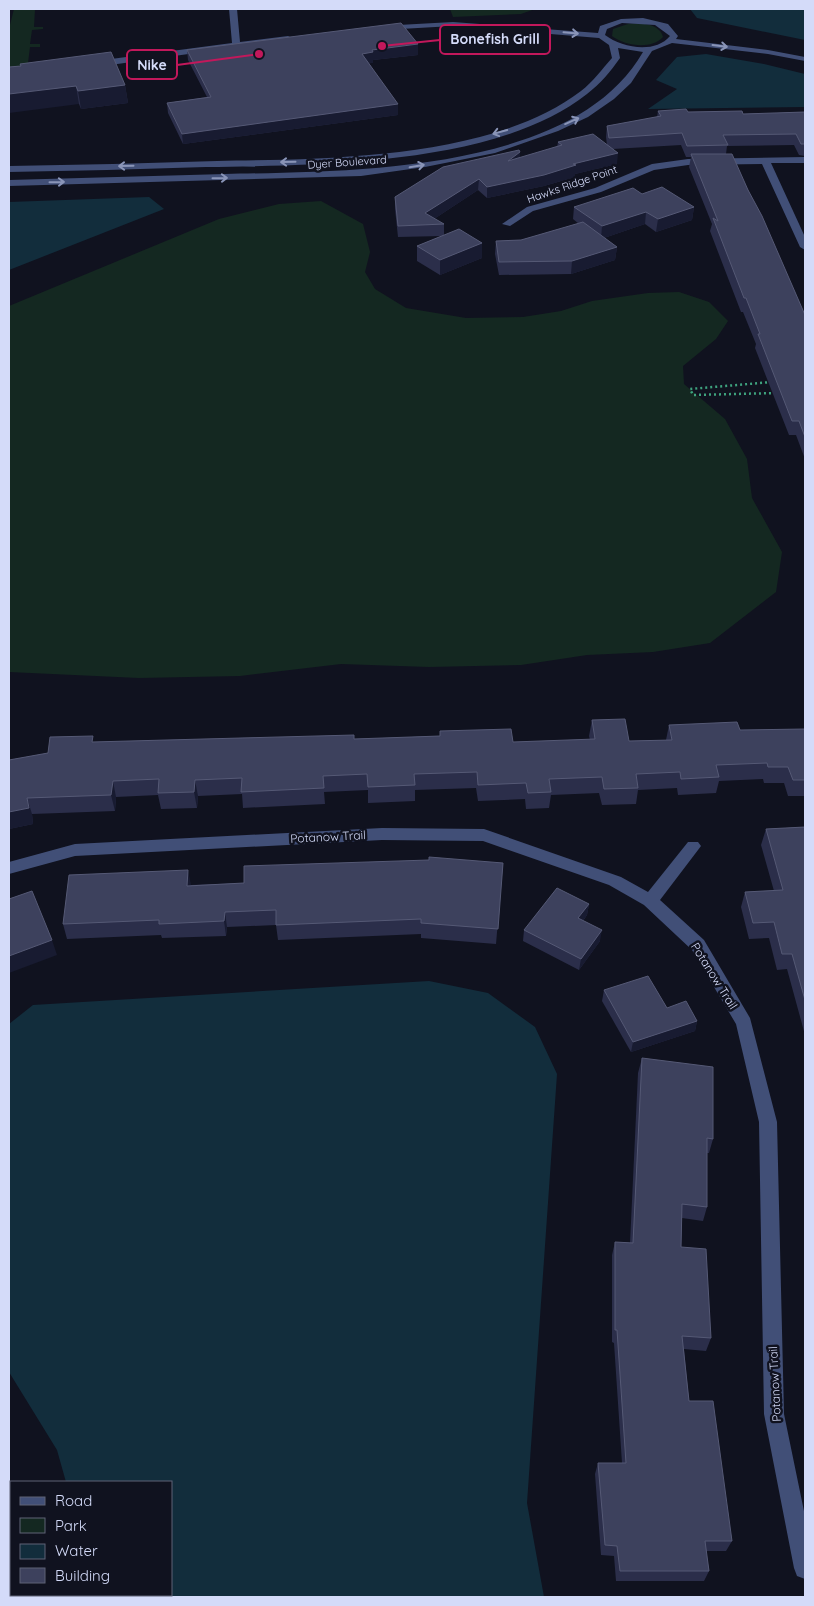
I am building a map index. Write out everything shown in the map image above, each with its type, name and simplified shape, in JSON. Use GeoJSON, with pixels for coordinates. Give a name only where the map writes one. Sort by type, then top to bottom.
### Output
{"type":"FeatureCollection","features":[{"type":"Feature","properties":{"kind":"street"},"geometry":{"type":"LineString","coordinates":[[233,9],[236,44]]}},
{"type":"Feature","properties":{"kind":"street"},"geometry":{"type":"LineString","coordinates":[[621,21],[624,9]]}},
{"type":"Feature","properties":{"kind":"street"},"geometry":{"type":"LineString","coordinates":[[654,10],[656,23]]}},
{"type":"Feature","properties":{"kind":"street"},"geometry":{"type":"LineString","coordinates":[[371,30],[436,24],[602,32],[621,21],[656,23],[672,31],[682,32]]}},
{"type":"Feature","properties":{"kind":"street"},"geometry":{"type":"LineString","coordinates":[[602,32],[613,44],[624,48],[649,49],[667,45],[674,36],[672,31]]}},
{"type":"Feature","properties":{"kind":"street"},"geometry":{"type":"LineString","coordinates":[[84,65],[236,44],[296,38]]}},
{"type":"Feature","properties":{"kind":"street"},"geometry":{"type":"LineString","coordinates":[[730,38],[805,50]]}},
{"type":"Feature","properties":{"kind":"street"},"geometry":{"type":"LineString","coordinates":[[672,41],[768,52],[805,59]]}},
{"type":"Feature","properties":{"kind":"street","name":"Dyer Boulevard"},"geometry":{"type":"LineString","coordinates":[[9,169],[314,162],[380,157],[454,144],[508,130],[546,114],[582,94],[600,78],[616,58],[613,44]]}},
{"type":"Feature","properties":{"kind":"street","name":"Dyer Boulevard"},"geometry":{"type":"LineString","coordinates":[[9,183],[361,173],[414,167],[476,154],[524,141],[578,119],[612,97],[631,78],[649,49]]}},
{"type":"Feature","properties":{"kind":"street","name":"Hawks Ridge Point"},"geometry":{"type":"LineString","coordinates":[[507,224],[530,209],[598,190],[652,167],[688,162],[805,160]]}},
{"type":"Feature","properties":{"kind":"street"},"geometry":{"type":"LineString","coordinates":[[765,161],[805,247]]}},
{"type":"Feature","properties":{"kind":"street","name":"Potanow Trail"},"geometry":{"type":"LineString","coordinates":[[9,868],[75,850],[382,834],[484,835],[615,880],[650,901],[698,945],[744,1024],[768,1122],[774,1414],[805,1568]]}},
{"type":"Feature","properties":{"kind":"street"},"geometry":{"type":"LineString","coordinates":[[650,901],[693,846]]}},
{"type":"Feature","properties":{"kind":"path"},"geometry":{"type":"LineString","coordinates":[[779,381],[690,389],[693,395],[786,392]]}},
{"type":"Feature","properties":{"kind":"green space"},"geometry":{"type":"Polygon","coordinates":[[[14,9],[35,9],[34,27],[43,27],[43,29],[32,30],[30,44],[40,44],[40,47],[30,47],[28,63],[37,62],[9,69],[9,29],[14,9]]]}},
{"type":"Feature","properties":{"kind":"green space"},"geometry":{"type":"Polygon","coordinates":[[[450,9],[535,9],[521,14],[453,17],[450,9]]]}},
{"type":"Feature","properties":{"kind":"green space"},"geometry":{"type":"Polygon","coordinates":[[[628,24],[653,26],[661,32],[663,37],[652,44],[638,45],[624,42],[612,36],[613,29],[628,24]]]}},
{"type":"Feature","properties":{"kind":"green space"},"geometry":{"type":"Polygon","coordinates":[[[321,201],[363,224],[370,252],[365,272],[375,289],[406,308],[466,318],[523,317],[561,311],[592,301],[648,293],[679,292],[709,302],[728,321],[716,339],[683,366],[684,384],[725,419],[747,459],[752,498],[782,552],[776,592],[710,643],[653,652],[587,655],[521,665],[429,667],[341,664],[240,676],[139,678],[9,672],[9,306],[219,219],[279,204],[321,201]]]}},
{"type":"Feature","properties":{"kind":"water"},"geometry":{"type":"Polygon","coordinates":[[[690,9],[805,9],[805,40],[697,18],[690,9]]]}},
{"type":"Feature","properties":{"kind":"water"},"geometry":{"type":"Polygon","coordinates":[[[706,54],[764,64],[805,74],[805,107],[648,109],[677,89],[656,80],[677,57],[706,54]]]}},
{"type":"Feature","properties":{"kind":"water"},"geometry":{"type":"Polygon","coordinates":[[[149,197],[164,209],[9,270],[9,202],[149,197]]]}},
{"type":"Feature","properties":{"kind":"water"},"geometry":{"type":"Polygon","coordinates":[[[429,981],[488,993],[535,1027],[557,1074],[527,1503],[544,1597],[101,1597],[172,1596],[172,1481],[66,1481],[57,1450],[9,1372],[9,1024],[33,1005],[429,981]]]}},
{"type":"Feature","properties":{"kind":"building"},"geometry":{"type":"Polygon","coordinates":[[[401,23],[418,44],[372,50],[373,52],[362,54],[398,104],[182,134],[167,103],[211,97],[187,50],[401,23]]]}},
{"type":"Feature","properties":{"kind":"building"},"geometry":{"type":"Polygon","coordinates":[[[111,52],[125,85],[78,91],[76,86],[9,94],[9,67],[111,52]]]}},
{"type":"Feature","properties":{"kind":"building"},"geometry":{"type":"Polygon","coordinates":[[[686,109],[688,112],[742,111],[743,114],[805,112],[805,144],[801,144],[796,134],[723,135],[728,145],[687,146],[682,133],[609,138],[607,126],[661,116],[658,111],[686,109]]]}},
{"type":"Feature","properties":{"kind":"building"},"geometry":{"type":"Polygon","coordinates":[[[593,134],[618,153],[573,164],[576,165],[544,175],[487,187],[479,179],[425,213],[444,224],[398,226],[395,197],[443,167],[519,150],[520,152],[508,161],[562,145],[558,142],[593,134]]]}},
{"type":"Feature","properties":{"kind":"building"},"geometry":{"type":"Polygon","coordinates":[[[691,154],[732,154],[762,216],[805,315],[805,437],[799,421],[792,421],[746,298],[744,298],[713,218],[718,221],[691,154]]]}},
{"type":"Feature","properties":{"kind":"building"},"geometry":{"type":"Polygon","coordinates":[[[662,187],[694,207],[658,219],[646,212],[602,226],[574,207],[633,188],[642,194],[662,187]]]}},
{"type":"Feature","properties":{"kind":"building"},"geometry":{"type":"Polygon","coordinates":[[[583,222],[617,247],[572,261],[499,262],[496,241],[521,240],[583,222]]]}},
{"type":"Feature","properties":{"kind":"building"},"geometry":{"type":"Polygon","coordinates":[[[459,229],[482,243],[440,260],[417,246],[459,229]]]}},
{"type":"Feature","properties":{"kind":"building"},"geometry":{"type":"Polygon","coordinates":[[[625,719],[629,741],[672,740],[669,725],[737,722],[740,730],[805,729],[805,780],[793,780],[788,767],[768,767],[767,763],[716,765],[719,777],[681,779],[680,772],[636,774],[638,788],[604,789],[602,777],[549,779],[551,792],[528,793],[526,783],[478,785],[477,772],[414,774],[415,785],[368,787],[367,774],[323,776],[324,788],[241,792],[242,778],[195,780],[194,792],[158,793],[159,779],[113,781],[111,795],[27,798],[29,808],[9,812],[9,760],[48,753],[50,737],[93,736],[92,742],[354,735],[354,739],[440,736],[440,731],[511,729],[513,742],[595,739],[592,720],[625,719]]]}},
{"type":"Feature","properties":{"kind":"building"},"geometry":{"type":"Polygon","coordinates":[[[805,827],[805,1000],[792,954],[782,954],[774,922],[753,923],[745,892],[783,890],[766,829],[805,827]]]}},
{"type":"Feature","properties":{"kind":"building"},"geometry":{"type":"Polygon","coordinates":[[[429,857],[503,863],[498,929],[421,923],[421,919],[276,925],[276,910],[225,912],[224,921],[159,924],[159,920],[63,924],[69,875],[188,870],[187,886],[244,883],[244,866],[429,860],[429,857]]]}},
{"type":"Feature","properties":{"kind":"building"},"geometry":{"type":"Polygon","coordinates":[[[557,888],[589,904],[578,918],[602,930],[581,959],[524,930],[557,888]]]}},
{"type":"Feature","properties":{"kind":"building"},"geometry":{"type":"Polygon","coordinates":[[[32,891],[52,940],[9,956],[9,899],[32,891]]]}},
{"type":"Feature","properties":{"kind":"building"},"geometry":{"type":"Polygon","coordinates":[[[648,976],[667,1008],[686,1001],[697,1021],[633,1042],[604,990],[648,976]]]}},
{"type":"Feature","properties":{"kind":"building"},"geometry":{"type":"Polygon","coordinates":[[[642,1058],[713,1067],[713,1139],[707,1138],[707,1207],[682,1204],[681,1247],[706,1249],[711,1338],[682,1336],[689,1401],[713,1401],[732,1541],[705,1541],[709,1571],[620,1571],[617,1546],[605,1545],[598,1463],[626,1463],[617,1330],[615,1330],[615,1242],[633,1243],[642,1058]]]}},
{"type":"Feature","properties":{"kind":"place","name":"Bonefish Grill"},"geometry":{"type":"Point","coordinates":[382,46]}},
{"type":"Feature","properties":{"kind":"place","name":"Nike"},"geometry":{"type":"Point","coordinates":[259,54]}}]}
